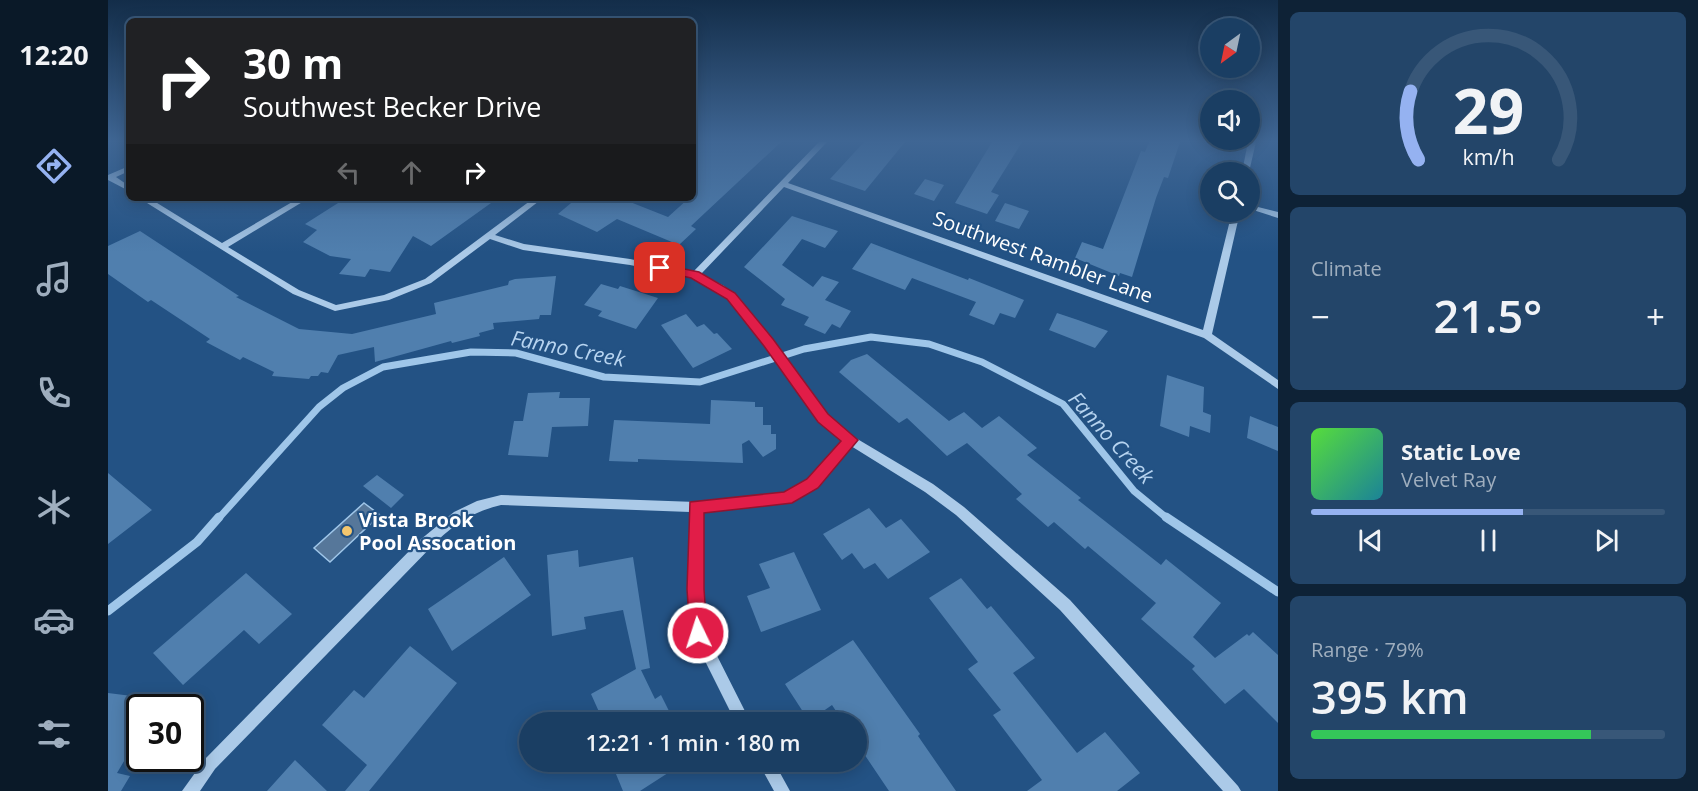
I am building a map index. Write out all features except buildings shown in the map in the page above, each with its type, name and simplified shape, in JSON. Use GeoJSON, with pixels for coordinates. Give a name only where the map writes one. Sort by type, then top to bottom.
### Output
{"type":"FeatureCollection","features":[{"type":"Feature","properties":{"kind":"street"},"geometry":{"type":"LineString","coordinates":[[111,179],[126,187]]}},
{"type":"Feature","properties":{"kind":"street"},"geometry":{"type":"LineString","coordinates":[[695,275],[789,179]]}},
{"type":"Feature","properties":{"kind":"street","name":"Southwest Rambler Lane"},"geometry":{"type":"LineString","coordinates":[[784,184],[1207,335],[1278,385]]}},
{"type":"Feature","properties":{"kind":"street"},"geometry":{"type":"LineString","coordinates":[[148,201],[296,291],[335,309],[386,298],[428,281],[535,201]]}},
{"type":"Feature","properties":{"kind":"street"},"geometry":{"type":"LineString","coordinates":[[221,247],[300,201]]}},
{"type":"Feature","properties":{"kind":"street"},"geometry":{"type":"LineString","coordinates":[[1260,210],[1278,215]]}},
{"type":"Feature","properties":{"kind":"street"},"geometry":{"type":"LineString","coordinates":[[1207,335],[1234,222]]}},
{"type":"Feature","properties":{"kind":"street"},"geometry":{"type":"LineString","coordinates":[[489,236],[523,247],[630,262],[695,275],[731,296],[769,343],[823,418],[850,440],[929,488],[960,511],[1065,605],[1233,791]]}},
{"type":"Feature","properties":{"kind":"street"},"geometry":{"type":"LineString","coordinates":[[190,791],[210,764],[451,519],[477,505],[501,500],[696,507],[787,498],[812,484],[850,440]]}},
{"type":"Feature","properties":{"kind":"street"},"geometry":{"type":"LineString","coordinates":[[696,507],[695,589],[698,633],[738,712]]}},
{"type":"Feature","properties":{"kind":"street"},"geometry":{"type":"LineString","coordinates":[[772,772],[782,791]]}},
{"type":"Feature","properties":{"kind":"water","name":"Vista Brook Pool Assocation"},"geometry":{"type":"Polygon","coordinates":[[[364,503],[380,515],[330,562],[314,548],[364,503]]]}},
{"type":"Feature","properties":{"kind":"waterway","name":"Fanno Creek"},"geometry":{"type":"LineString","coordinates":[[218,519],[319,407],[343,388],[383,367],[471,352],[516,353],[604,377],[700,382],[804,349],[871,337],[929,344],[982,362],[1063,404],[1134,491],[1168,519]]}},
{"type":"Feature","properties":{"kind":"waterway","name":"Fanno Creek"},"geometry":{"type":"LineString","coordinates":[[108,611],[197,542],[219,517]]}},
{"type":"Feature","properties":{"kind":"waterway","name":"Fanno Creek"},"geometry":{"type":"LineString","coordinates":[[1166,517],[1278,592]]}},
{"type":"Feature","properties":{"kind":"place","name":"Vista Brook Pool Assocation"},"geometry":{"type":"Point","coordinates":[347,531]}},
{"type":"Feature","properties":{"kind":"route"},"geometry":{"type":"LineString","coordinates":[[660,268],[695,275],[721,288],[731,296],[769,343],[823,418],[850,440],[812,484],[787,498],[696,507],[695,589],[698,633]]}}]}
